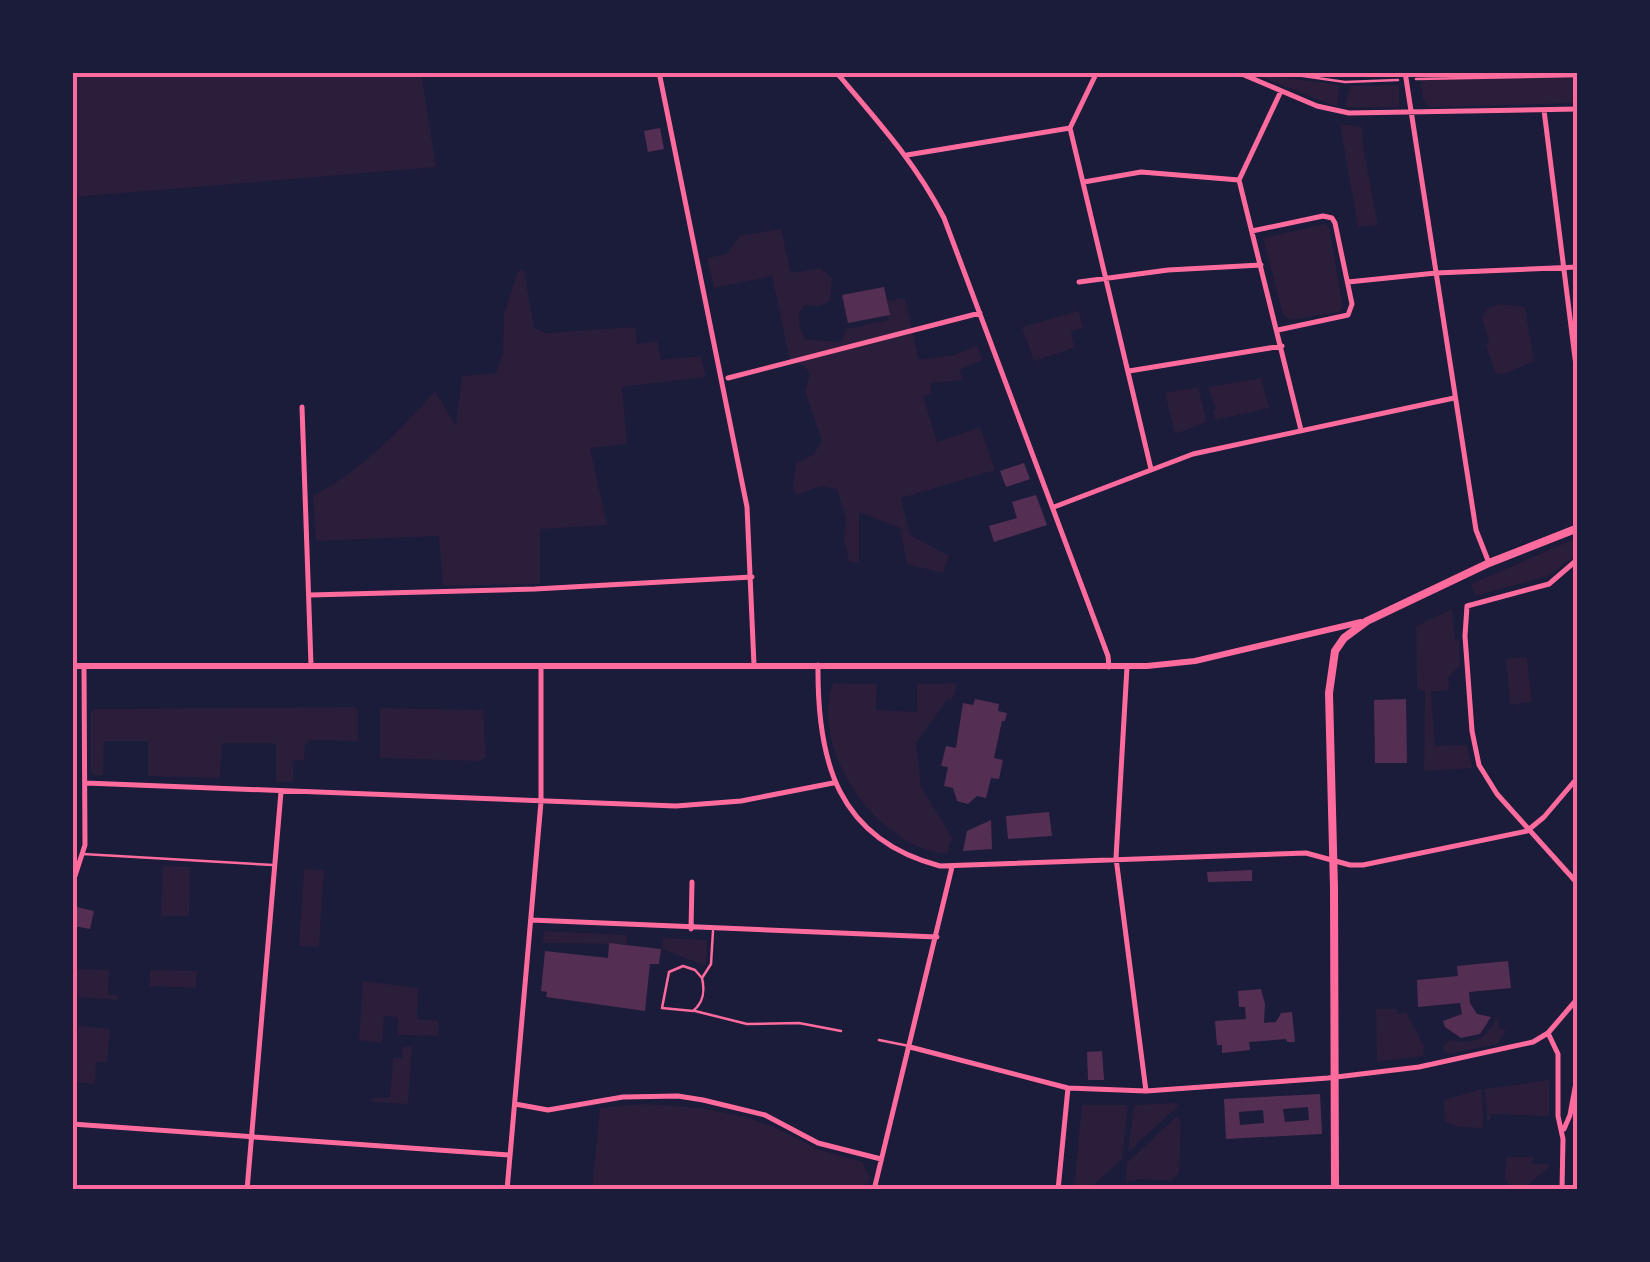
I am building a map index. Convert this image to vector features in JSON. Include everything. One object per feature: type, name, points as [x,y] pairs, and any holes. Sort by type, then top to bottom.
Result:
[{"type":"main road","points":[[1335,1190],[1330,670],[1340,642],[1367,621],[1578,528]]},
{"type":"street","points":[[660,72],[748,506],[754,666]]},
{"type":"street","points":[[836,72],[907,154],[944,218],[1054,507],[1109,668]]},
{"type":"street","points":[[1097,72],[1070,128],[1152,470]]},
{"type":"street","points":[[1237,72],[1339,112],[1578,109]]},
{"type":"street","points":[[1406,76],[1476,530],[1489,564]]},
{"type":"street","points":[[1281,91],[1239,180],[1302,430]]},
{"type":"street","points":[[1544,110],[1578,382]]},
{"type":"street","points":[[907,154],[1070,128]]},
{"type":"street","points":[[1084,182],[1140,172],[1239,180]]},
{"type":"street","points":[[1252,231],[1323,216],[1332,218],[1352,304],[1346,317],[1278,330]]},
{"type":"street","points":[[1078,282],[1105,276],[1261,265]]},
{"type":"street","points":[[1348,282],[1436,272],[1578,267]]},
{"type":"street","points":[[728,378],[980,313]]},
{"type":"street","points":[[1128,372],[1282,346]]},
{"type":"street","points":[[1054,507],[1193,454],[1454,398]]},
{"type":"street","points":[[302,407],[311,665]]},
{"type":"street","points":[[1578,559],[1549,584],[1467,606],[1465,636],[1472,730],[1479,765],[1496,794],[1578,884]]},
{"type":"street","points":[[310,596],[752,577]]},
{"type":"street","points":[[72,666],[1109,668],[1194,661],[1367,621]]},
{"type":"street","points":[[818,666],[819,725],[834,783],[867,828],[892,848],[926,862],[952,867],[1309,852],[1363,865],[1527,830],[1544,817],[1578,778]]},
{"type":"street","points":[[72,884],[82,854],[86,783],[84,667]]},
{"type":"street","points":[[1126,667],[1116,858],[1146,1092]]},
{"type":"street","points":[[507,1190],[541,802],[541,668]]},
{"type":"street","points":[[86,783],[711,805],[834,783]]},
{"type":"street","points":[[247,1190],[281,792]]},
{"type":"street","points":[[874,1190],[952,867]]},
{"type":"street","points":[[691,929],[692,882]]},
{"type":"street","points":[[530,920],[937,937]]},
{"type":"street","points":[[910,1047],[1068,1088],[1146,1092],[1335,1076],[1470,1058],[1534,1042],[1548,1033],[1578,998]]},
{"type":"street","points":[[1548,1033],[1557,1048],[1558,1116],[1563,1132],[1562,1190]]},
{"type":"street","points":[[1563,1132],[1578,1072]]},
{"type":"street","points":[[1058,1190],[1068,1088]]},
{"type":"street","points":[[515,1104],[548,1110],[623,1097],[691,1098],[765,1115],[818,1143],[881,1158]]},
{"type":"street","points":[[72,1124],[509,1155]]},
{"type":"lane","points":[[82,854],[274,866]]},
{"type":"lane","points":[[702,978],[711,964],[713,930]]},
{"type":"lane","points":[[693,1011],[704,996],[702,978],[684,966],[669,972],[662,1008],[747,1024],[799,1023],[841,1031]]},
{"type":"lane","points":[[879,1040],[910,1047]]},
{"type":"path","points":[[1275,72],[1344,82],[1406,76],[1578,76]]},
{"type":"shaded area","points":[[73,72],[421,73],[436,167],[73,197]]},
{"type":"shaded area","points":[[1251,73],[1339,85],[1337,106],[1329,104]]},
{"type":"shaded area","points":[[1419,73],[1577,73],[1577,103],[1429,107],[1423,99]]},
{"type":"shaded area","points":[[1399,85],[1399,107],[1345,107],[1350,86]]},
{"type":"shaded area","points":[[1340,124],[1362,127],[1378,225],[1358,227]]},
{"type":"shaded area","points":[[1324,224],[1329,227],[1343,308],[1339,312],[1290,320],[1283,315],[1263,238]]},
{"type":"shaded area","points":[[781,229],[791,273],[820,268],[832,278],[830,301],[820,306],[805,305],[799,313],[805,339],[841,342],[846,329],[888,320],[885,302],[905,298],[919,360],[954,355],[977,345],[982,360],[959,370],[963,380],[930,383],[932,394],[923,396],[937,442],[980,427],[995,470],[901,498],[910,535],[949,556],[943,573],[907,564],[900,528],[859,512],[859,563],[849,562],[844,539],[846,519],[837,489],[821,486],[796,495],[796,463],[813,455],[822,441],[805,391],[810,374],[790,360],[772,276],[714,288],[707,258],[727,254],[740,236]]},
{"type":"shaded area","points":[[524,270],[534,328],[546,333],[635,327],[637,344],[657,341],[661,360],[701,356],[706,377],[622,387],[627,444],[590,448],[607,525],[540,529],[540,584],[443,586],[439,536],[316,541],[313,496],[378,449],[435,391],[456,426],[462,376],[496,373],[503,353],[504,314],[518,271]]},
{"type":"shaded area","points":[[1500,304],[1525,307],[1534,361],[1501,375],[1495,372],[1486,345],[1489,343],[1482,317],[1487,309]]},
{"type":"shaded area","points":[[1079,311],[1083,328],[1071,331],[1074,348],[1034,361],[1022,327]]},
{"type":"shaded area","points":[[1261,378],[1269,408],[1215,420],[1216,409],[1208,387]]},
{"type":"shaded area","points":[[1198,387],[1207,422],[1175,434],[1165,393]]},
{"type":"shaded area","points":[[1577,538],[1577,555],[1548,576],[1476,596],[1471,584]]},
{"type":"shaded area","points":[[1452,609],[1460,666],[1448,677],[1449,690],[1431,692],[1435,746],[1467,745],[1472,768],[1424,771],[1425,692],[1417,688],[1416,626]]},
{"type":"shaded area","points":[[1527,657],[1532,702],[1510,705],[1506,659]]},
{"type":"shaded area","points":[[833,683],[877,684],[876,710],[917,712],[917,684],[957,683],[953,698],[947,700],[916,743],[921,787],[952,837],[947,854],[921,848],[896,834],[855,791],[840,765],[831,737],[828,709]]},
{"type":"shaded area","points":[[355,707],[358,741],[310,740],[305,745],[304,760],[293,761],[293,782],[276,782],[276,744],[271,743],[222,743],[220,778],[148,776],[148,741],[104,741],[103,775],[93,775],[91,771],[91,712],[95,709]]},
{"type":"shaded area","points":[[380,708],[483,710],[486,757],[481,761],[380,758]]},
{"type":"shaded area","points":[[163,866],[190,867],[189,916],[161,916]]},
{"type":"shaded area","points":[[304,869],[324,870],[319,947],[299,946]]},
{"type":"shaded area","points":[[544,931],[627,935],[627,944],[543,943]]},
{"type":"shaded area","points":[[663,938],[707,940],[706,966],[662,949]]},
{"type":"shaded area","points":[[76,969],[109,970],[108,994],[118,995],[118,1000],[74,997]]},
{"type":"shaded area","points":[[150,970],[197,971],[196,988],[150,986]]},
{"type":"shaded area","points":[[363,981],[418,988],[417,1019],[439,1021],[438,1036],[397,1035],[398,1017],[384,1016],[382,1043],[359,1040]]},
{"type":"shaded area","points":[[1376,1009],[1406,1012],[1424,1046],[1423,1056],[1377,1062]]},
{"type":"shaded area","points":[[1498,1016],[1498,1028],[1506,1030],[1498,1044],[1444,1052],[1443,1046],[1449,1040],[1473,1041],[1484,1035]]},
{"type":"shaded area","points":[[78,1026],[110,1029],[107,1062],[96,1062],[95,1084],[73,1082]]},
{"type":"shaded area","points":[[403,1047],[412,1047],[408,1104],[372,1102],[372,1098],[390,1098],[393,1058],[402,1058]]},
{"type":"shaded area","points":[[1549,1080],[1549,1116],[1491,1114],[1487,1120],[1485,1089]]},
{"type":"shaded area","points":[[1482,1089],[1483,1128],[1445,1122],[1444,1100]]},
{"type":"shaded area","points":[[1177,1103],[1177,1107],[1128,1152],[1134,1105]]},
{"type":"shaded area","points":[[645,1104],[701,1108],[776,1128],[820,1150],[862,1162],[870,1177],[867,1189],[592,1189],[600,1108]]},
{"type":"shaded area","points":[[1082,1105],[1128,1105],[1122,1159],[1089,1189],[1074,1189]]},
{"type":"shaded area","points":[[1176,1117],[1181,1121],[1179,1173],[1171,1181],[1126,1182],[1127,1163]]},
{"type":"shaded area","points":[[1506,1157],[1534,1157],[1532,1164],[1549,1167],[1523,1189],[1511,1187],[1505,1180]]},
{"type":"building","points":[[660,128],[664,149],[648,152],[644,131]]},
{"type":"building","points":[[884,287],[890,315],[848,323],[842,295]]},
{"type":"building","points":[[1024,463],[1030,479],[1006,487],[1000,471]]},
{"type":"building","points":[[1036,495],[1047,525],[994,542],[989,526],[1017,518],[1012,502]]},
{"type":"building","points":[[975,699],[999,704],[998,711],[1007,713],[994,758],[1003,760],[999,779],[991,778],[986,798],[977,796],[968,804],[957,801],[953,788],[944,786],[948,767],[941,766],[946,746],[956,748],[963,703],[973,705]]},
{"type":"building","points":[[1406,699],[1407,763],[1375,763],[1374,700]]},
{"type":"building","points":[[1049,812],[1052,836],[1008,839],[1006,816]]},
{"type":"building","points":[[991,820],[992,849],[963,851],[967,831]]},
{"type":"building","points":[[1252,870],[1252,881],[1208,882],[1207,872]]},
{"type":"building","points":[[77,907],[94,911],[90,929],[74,926]]},
{"type":"building","points":[[609,943],[661,949],[659,964],[650,964],[645,1011],[546,997],[547,992],[541,991],[545,951],[608,958]]},
{"type":"building","points":[[1508,961],[1511,988],[1469,992],[1477,1014],[1491,1017],[1480,1034],[1461,1038],[1445,1027],[1443,1021],[1462,1014],[1460,1003],[1418,1007],[1417,980],[1458,976],[1457,966]]},
{"type":"building","points":[[1261,989],[1264,1023],[1276,1022],[1281,1013],[1292,1012],[1295,1042],[1249,1042],[1250,1050],[1222,1053],[1222,1045],[1217,1045],[1215,1021],[1246,1019],[1245,1007],[1239,1007],[1238,991]]},
{"type":"building","points":[[1102,1051],[1104,1080],[1088,1080],[1087,1052]]},
{"type":"building","points":[[1320,1094],[1322,1134],[1226,1139],[1224,1099]],"holes":[[[1308,1107],[1309,1120],[1285,1122],[1283,1109]],[[1263,1110],[1264,1123],[1240,1125],[1239,1112]]]}]
